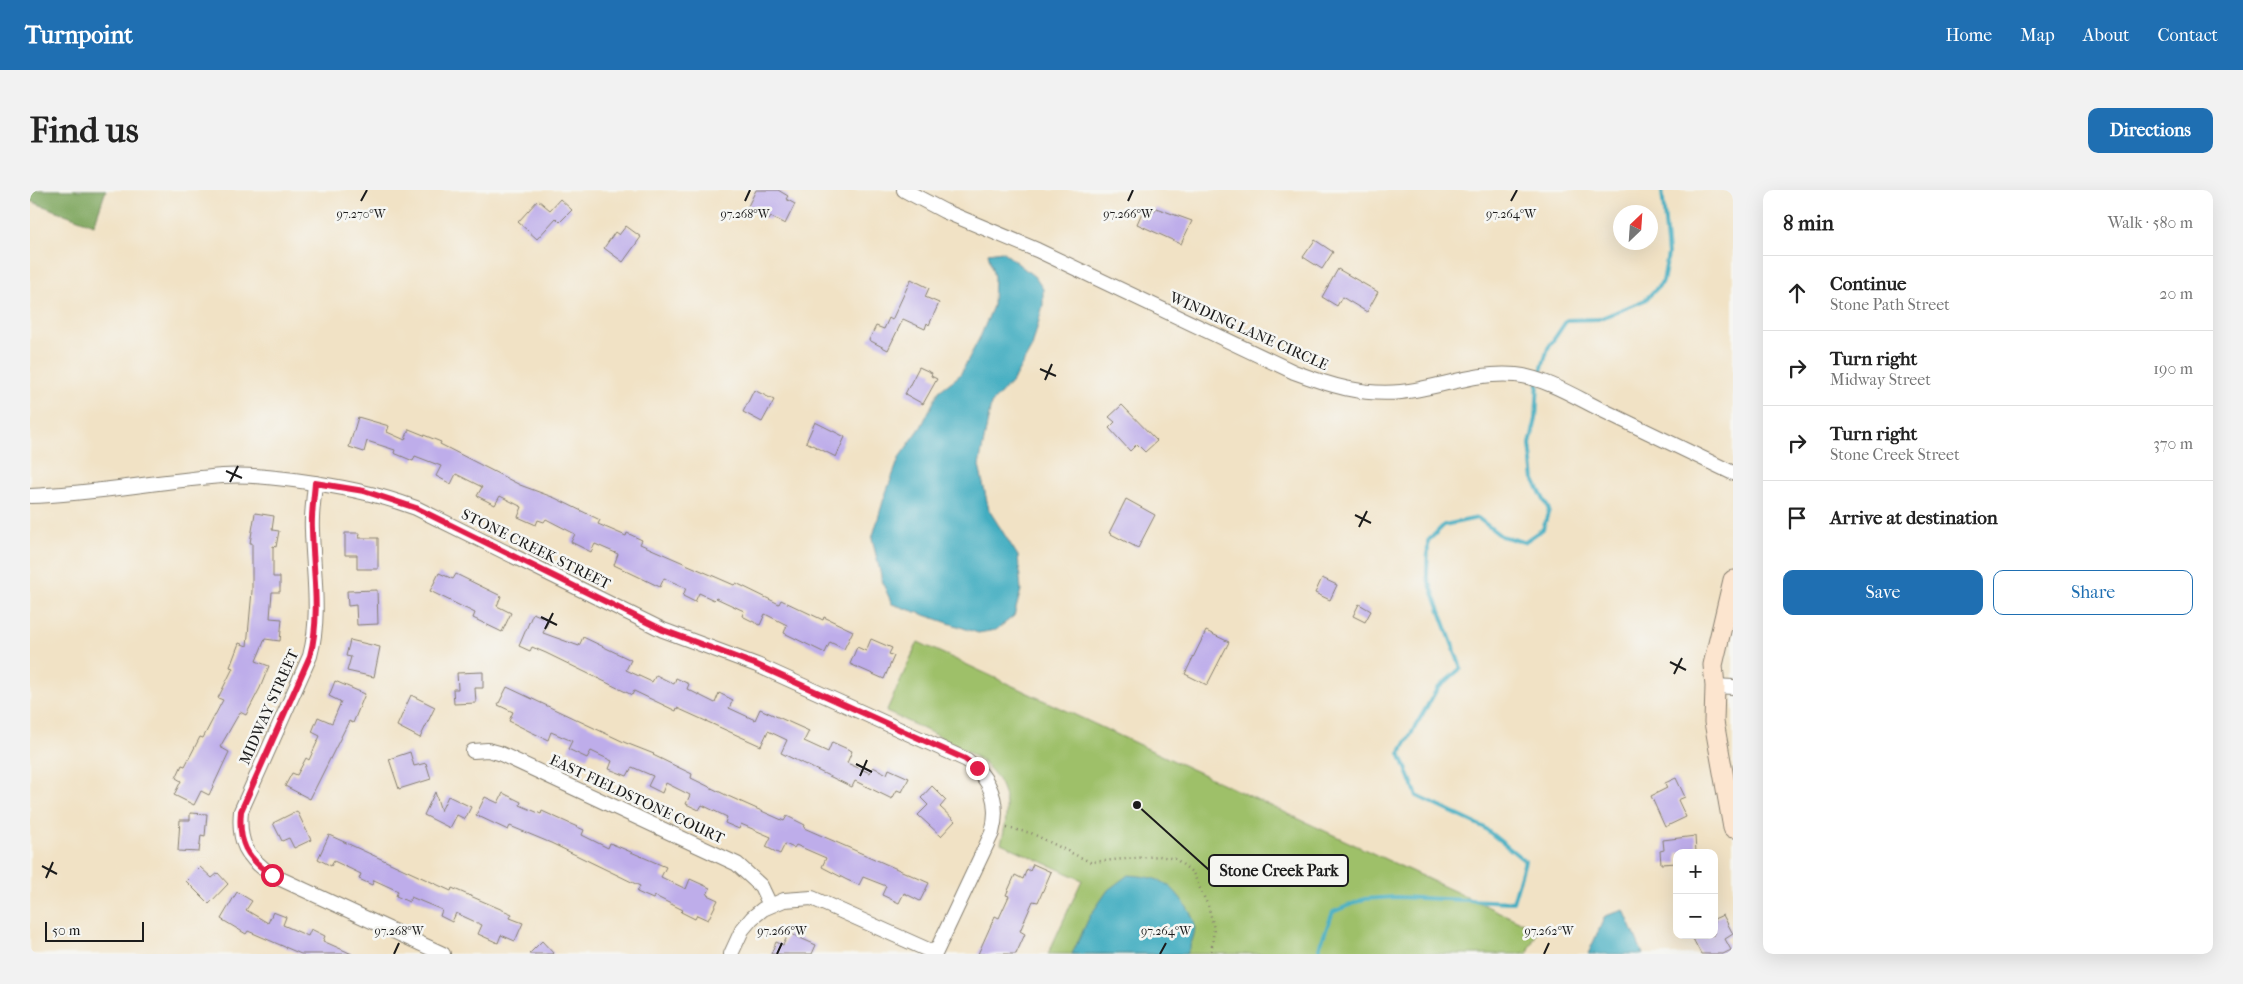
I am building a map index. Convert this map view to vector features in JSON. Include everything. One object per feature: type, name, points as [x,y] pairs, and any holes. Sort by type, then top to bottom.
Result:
[{"type":"street","name":"WINDING LANE CIRCLE","points":[[904,190],[944,210],[1037,250],[1294,372],[1328,384],[1363,392],[1382,393],[1418,390],[1457,379],[1518,375],[1557,388],[1733,473]]},
{"type":"street","name":"STONE CREEK STREET","points":[[30,496],[225,475],[271,477],[364,491],[416,508],[663,630],[757,665],[967,760],[986,778],[991,788],[996,811],[992,834],[935,954]]},
{"type":"street","name":"MIDWAY STREET","points":[[315,483],[311,527],[316,622],[315,638],[310,656],[241,811],[240,825],[246,850],[257,864],[272,875],[443,954]]},
{"type":"street","points":[[1733,580],[1713,665],[1724,686],[1714,722],[1733,828]]},
{"type":"street","name":"EAST FIELDSTONE COURT","points":[[473,751],[488,750],[499,753],[737,864],[761,886],[770,904]]},
{"type":"street","points":[[731,954],[742,930],[752,918],[770,904],[795,898],[812,898],[935,954]]},
{"type":"path","points":[[1005,828],[1030,833],[1090,862],[1159,856],[1176,859],[1193,873],[1209,908],[1214,929],[1211,954]]},
{"type":"green space","points":[[30,190],[106,190],[94,225],[30,201]]},
{"type":"green space","points":[[918,642],[1538,930],[1527,954],[1048,954],[1082,880],[1001,843],[1006,805],[1003,790],[997,777],[987,766],[960,747],[886,712]]},
{"type":"water","points":[[1002,251],[1035,277],[1043,289],[1043,305],[1032,347],[1013,381],[991,404],[979,466],[989,510],[1018,556],[1021,590],[1014,616],[996,630],[978,633],[892,604],[883,584],[872,539],[884,498],[900,456],[921,427],[939,391],[960,375],[981,335],[993,306],[994,277],[988,253]]},
{"type":"water","points":[[1128,875],[1149,878],[1165,883],[1183,902],[1195,925],[1193,938],[1186,954],[1072,954],[1090,916],[1108,890]]},
{"type":"water","points":[[1624,910],[1643,954],[1588,954],[1605,916]]},
{"type":"building","points":[[756,190],[778,190],[788,196],[786,199],[795,204],[785,224],[771,217],[769,220],[747,208]]},
{"type":"building","points":[[560,199],[572,210],[560,222],[556,218],[537,239],[518,222],[538,200],[550,210]]},
{"type":"building","points":[[1144,208],[1154,212],[1156,208],[1192,221],[1181,244],[1137,224]]},
{"type":"building","points":[[626,226],[641,237],[623,262],[604,248],[615,232],[619,235]]},
{"type":"building","points":[[1315,240],[1333,252],[1322,269],[1303,257]]},
{"type":"building","points":[[1338,269],[1378,292],[1367,312],[1342,297],[1337,306],[1322,297]]},
{"type":"building","points":[[911,279],[929,288],[925,297],[939,303],[929,325],[927,323],[925,329],[903,319],[888,350],[869,340],[876,326],[884,329],[889,318],[892,320]]},
{"type":"building","points":[[919,367],[932,373],[931,376],[937,379],[923,404],[905,394]]},
{"type":"building","points":[[754,390],[774,400],[762,422],[743,412]]},
{"type":"building","points":[[1122,405],[1157,441],[1145,452],[1137,444],[1130,451],[1109,428],[1115,422],[1109,417]]},
{"type":"building","points":[[358,417],[389,426],[387,432],[405,440],[409,429],[441,442],[440,444],[520,485],[555,498],[600,520],[598,524],[626,536],[627,533],[642,540],[640,544],[734,585],[736,583],[779,604],[781,600],[823,620],[824,617],[853,631],[844,649],[830,642],[825,653],[784,633],[787,625],[765,614],[760,625],[742,616],[744,611],[716,598],[714,600],[699,593],[695,602],[683,596],[686,588],[664,578],[660,587],[614,565],[618,554],[595,544],[591,552],[571,542],[575,534],[546,519],[544,522],[538,520],[536,525],[518,517],[522,507],[500,496],[495,505],[477,496],[482,487],[456,474],[451,484],[436,476],[441,466],[415,456],[413,461],[394,453],[395,450],[367,441],[364,452],[349,447]]},
{"type":"building","points":[[815,422],[845,437],[836,457],[806,442]]},
{"type":"building","points":[[1126,499],[1155,515],[1138,548],[1109,533]]},
{"type":"building","points":[[255,513],[274,516],[272,530],[279,531],[276,547],[273,546],[273,577],[280,577],[280,592],[272,592],[270,618],[282,619],[280,641],[265,639],[256,661],[269,666],[260,688],[246,715],[240,712],[220,747],[229,752],[209,795],[201,791],[194,805],[174,795],[181,781],[176,778],[182,765],[185,766],[200,737],[203,738],[223,700],[218,698],[233,668],[230,667],[239,643],[247,646],[252,591],[252,543],[250,543]]},
{"type":"building","points":[[345,533],[360,533],[359,538],[378,538],[378,569],[357,569],[357,555],[345,555]]},
{"type":"building","points":[[439,573],[453,579],[456,574],[501,596],[497,606],[511,613],[502,632],[473,618],[475,613],[430,591]]},
{"type":"building","points":[[1322,578],[1337,585],[1330,600],[1315,593]]},
{"type":"building","points":[[377,590],[378,624],[357,625],[356,605],[348,606],[347,591]]},
{"type":"building","points":[[1359,604],[1371,611],[1365,622],[1353,616]]},
{"type":"building","points":[[533,613],[549,620],[543,633],[579,646],[583,637],[631,660],[626,670],[652,682],[656,675],[674,684],[676,678],[689,684],[687,689],[715,703],[719,693],[733,700],[729,708],[755,720],[760,709],[809,731],[804,741],[828,752],[832,742],[852,751],[847,763],[870,773],[873,767],[887,774],[889,769],[909,778],[902,792],[897,790],[892,799],[855,781],[852,787],[781,753],[787,740],[768,731],[761,746],[677,708],[676,711],[634,691],[632,695],[532,647],[530,651],[519,646]]},
{"type":"building","points":[[1206,631],[1229,642],[1207,685],[1185,674]]},
{"type":"building","points":[[871,639],[892,648],[889,654],[894,656],[884,679],[850,664],[857,647],[866,651]]},
{"type":"building","points":[[350,640],[380,647],[374,677],[347,671],[351,657],[346,656]]},
{"type":"building","points":[[483,672],[483,688],[475,688],[476,703],[454,704],[453,689],[458,689],[457,673]]},
{"type":"building","points":[[335,681],[365,694],[353,723],[349,721],[310,799],[285,786],[292,773],[297,775],[306,758],[309,760],[320,736],[312,732],[318,717],[332,723],[341,702],[329,696]]},
{"type":"building","points":[[507,687],[626,743],[654,754],[692,774],[691,778],[728,796],[784,821],[787,816],[805,825],[804,828],[929,883],[920,901],[904,893],[899,903],[882,895],[886,886],[863,877],[859,885],[847,880],[822,867],[826,858],[796,845],[794,848],[785,844],[780,854],[766,847],[771,837],[741,824],[739,829],[725,823],[727,817],[702,805],[699,810],[686,804],[690,795],[666,783],[662,793],[648,786],[653,776],[632,767],[627,776],[609,769],[612,761],[591,751],[587,758],[568,749],[572,741],[551,732],[548,740],[509,721],[513,712],[498,705]]},
{"type":"building","points":[[411,695],[435,707],[420,738],[397,726]]},
{"type":"building","points":[[410,752],[414,766],[426,763],[431,779],[399,789],[389,759]]},
{"type":"building","points":[[1676,778],[1685,797],[1678,800],[1686,817],[1665,827],[1651,796],[1667,788],[1665,783]]},
{"type":"building","points":[[932,786],[946,800],[940,807],[955,821],[941,836],[918,815],[928,805],[921,798]]},
{"type":"building","points":[[435,792],[441,811],[448,796],[471,807],[465,819],[457,815],[450,828],[424,815]]},
{"type":"building","points":[[503,793],[521,802],[520,805],[541,814],[542,811],[584,830],[582,835],[608,848],[610,843],[666,867],[661,877],[686,889],[690,879],[710,888],[707,895],[718,900],[708,920],[697,915],[695,919],[681,912],[683,910],[655,896],[653,899],[637,892],[640,886],[551,843],[510,826],[508,830],[476,815],[485,797],[498,803]]},
{"type":"building","points":[[297,811],[311,840],[294,848],[289,838],[282,841],[273,823]]},
{"type":"building","points":[[190,813],[207,814],[205,836],[201,835],[199,852],[178,851],[180,820],[190,820]]},
{"type":"building","points":[[329,835],[451,891],[452,888],[512,914],[510,918],[523,923],[515,941],[501,935],[498,943],[478,934],[482,925],[456,913],[452,922],[440,916],[442,910],[411,897],[409,902],[396,896],[398,891],[374,880],[372,885],[359,879],[361,874],[334,861],[331,866],[318,859]]},
{"type":"building","points":[[1695,836],[1696,849],[1673,849],[1673,863],[1661,864],[1660,851],[1664,850],[1663,840]]},
{"type":"building","points":[[1033,864],[1051,872],[1038,902],[1033,901],[1020,931],[1025,934],[1016,954],[978,954],[995,916],[999,918],[1009,896],[1006,895],[1015,875],[1023,879],[1027,869],[1030,871]]},
{"type":"building","points":[[200,867],[212,878],[218,873],[228,884],[209,904],[186,881]]},
{"type":"building","points":[[237,892],[252,901],[246,910],[268,923],[273,912],[286,917],[283,925],[308,936],[311,929],[325,936],[323,941],[352,954],[301,954],[248,931],[246,934],[221,919]]},
{"type":"building","points":[[1723,915],[1733,934],[1725,939],[1731,950],[1723,954],[1701,954],[1693,939],[1718,939],[1718,917]]},
{"type":"building","points":[[789,933],[816,945],[812,954],[771,954],[776,942],[783,945]]},
{"type":"building","points":[[542,941],[554,954],[529,954]]},
{"type":"waterway","points":[[1324,954],[1319,948],[1333,912],[1364,899],[1396,897],[1513,902],[1525,861],[1483,827],[1417,796],[1400,753],[1437,689],[1461,668],[1427,576],[1428,541],[1444,525],[1478,518],[1501,536],[1524,542],[1543,529],[1549,510],[1534,480],[1530,444],[1536,419],[1538,381],[1548,348],[1567,320],[1599,319],[1645,300],[1663,282],[1668,254],[1662,190]]},
{"type":"place","name":"Stone Creek Park","points":[[1137,805]]},
{"type":"route","points":[[272,875],[257,864],[243,845],[240,825],[241,811],[310,656],[315,638],[316,622],[311,527],[315,483],[364,491],[416,508],[663,630],[757,665],[965,759],[977,768]]}]
